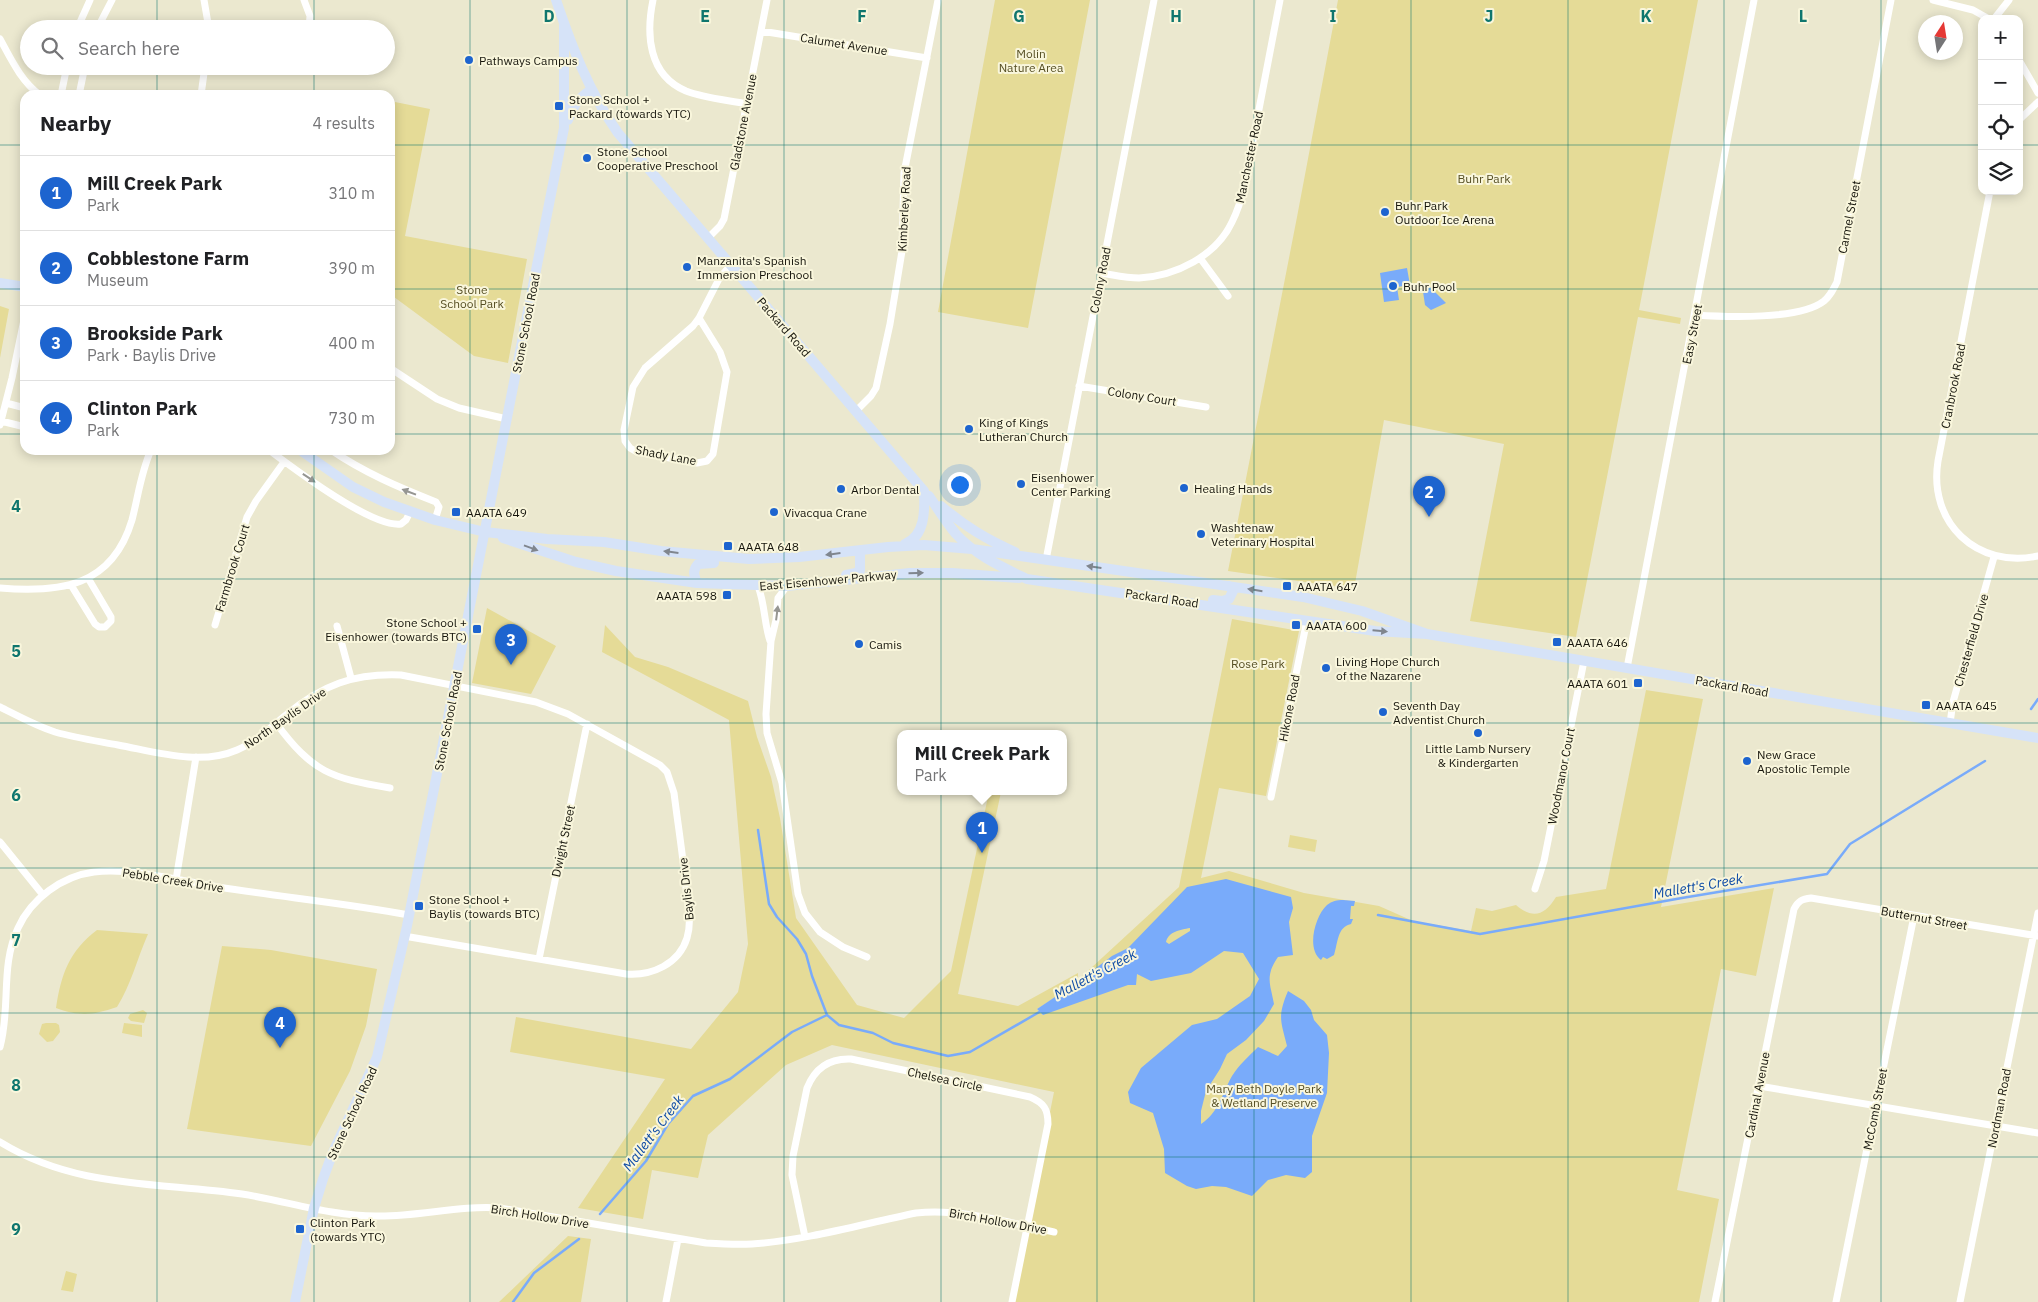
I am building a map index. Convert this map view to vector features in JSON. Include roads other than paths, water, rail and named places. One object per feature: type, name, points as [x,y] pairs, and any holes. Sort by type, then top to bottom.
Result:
[{"type":"main road","points":[[556,0],[564,24],[564,128]]},
{"type":"main road","name":"Packard Road","points":[[564,24],[591,90],[618,133],[926,494],[956,534],[972,549],[992,562],[1028,579],[1375,631],[1427,634],[2038,738]]},
{"type":"main road","points":[[564,128],[573,107],[580,97],[591,90]]},
{"type":"main road","name":"Stone School Road","points":[[295,1302],[314,1208],[333,1152],[377,1057],[409,915],[564,128]]},
{"type":"main road","points":[[0,283],[20,286]]},
{"type":"main road","name":"East Eisenhower Parkway","points":[[307,455],[354,487],[410,512],[485,532],[576,562],[616,571],[697,583],[758,586],[819,584],[910,573],[952,573],[1028,579]]},
{"type":"main road","points":[[899,547],[913,541],[920,532],[926,494]]},
{"type":"main road","points":[[926,494],[963,525],[990,541],[1025,557]]},
{"type":"main road","name":"East Eisenhower Parkway","points":[[485,532],[547,539],[604,542],[661,551],[749,559],[799,558],[860,550],[924,545],[997,553]]},
{"type":"main road","points":[[819,584],[831,577],[856,573],[861,565],[860,550]]},
{"type":"main road","name":"Packard Road","points":[[997,553],[1303,597],[1378,616],[1427,634]]},
{"type":"main road","points":[[697,583],[693,572],[698,564],[733,564],[749,559]]},
{"type":"main road","points":[[1157,598],[1180,595],[1225,601],[1232,594],[1229,586]]},
{"type":"main road","points":[[1247,611],[1266,608],[1278,609],[1336,619],[1342,613],[1334,604]]},
{"type":"street","points":[[81,20],[90,0]]},
{"type":"street","points":[[102,20],[112,0]]},
{"type":"street","points":[[204,0],[207,20]]},
{"type":"street","points":[[304,0],[310,20]]},
{"type":"street","points":[[653,0],[648,32],[650,46],[656,60],[668,78],[685,90],[747,104]]},
{"type":"street","name":"Gladstone Avenue","points":[[708,238],[724,219],[767,0]]},
{"type":"street","name":"Kimberley Road","points":[[856,411],[876,388],[890,324],[904,232],[904,173],[938,0]]},
{"type":"street","name":"Colony Road","points":[[1046,560],[1154,0]]},
{"type":"street","name":"Manchester Road","points":[[1101,273],[1137,278],[1158,276],[1180,269],[1200,258],[1223,238],[1232,223],[1241,199],[1280,0]]},
{"type":"street","name":"Easy Street","points":[[1627,668],[1696,315],[1754,0]]},
{"type":"street","name":"Carmel Street","points":[[1696,315],[1729,317],[1778,314],[1802,310],[1824,302],[1832,293],[1837,282],[1891,0]]},
{"type":"street","points":[[1933,0],[1973,10],[1982,15]]},
{"type":"street","points":[[1997,15],[2009,0]]},
{"type":"street","name":"Calumet Avenue","points":[[761,31],[927,58]]},
{"type":"street","points":[[0,39],[20,74]]},
{"type":"street","points":[[2023,67],[2038,93]]},
{"type":"street","points":[[21,75],[34,90]]},
{"type":"street","points":[[62,90],[65,75]]},
{"type":"street","points":[[80,90],[83,75]]},
{"type":"street","points":[[202,90],[204,75]]},
{"type":"street","points":[[2023,116],[2038,102]]},
{"type":"street","name":"Cranbrook Road","points":[[1989,195],[1940,453],[1936,485],[1940,505],[1960,536],[1994,556]]},
{"type":"street","points":[[1200,258],[1228,296]]},
{"type":"street","name":"Shady Lane","points":[[699,318],[720,352],[727,372],[713,454],[707,461],[697,463],[637,452],[630,448],[625,441],[624,430],[633,387],[645,368],[699,318],[720,277],[730,265]]},
{"type":"street","points":[[20,337],[1,423],[20,426]]},
{"type":"street","points":[[395,371],[437,399],[460,408],[507,419]]},
{"type":"street","name":"Colony Court","points":[[1079,386],[1206,407]]},
{"type":"street","points":[[6,403],[20,407]]},
{"type":"street","points":[[0,588],[32,591],[72,585],[88,578],[106,566],[116,554],[126,536],[150,455]]},
{"type":"street","points":[[275,455],[341,500],[387,523],[401,524],[406,520],[410,512]]},
{"type":"street","points":[[339,455],[389,484],[436,502],[439,507],[435,520]]},
{"type":"street","name":"Farmbrook Court","points":[[215,625],[247,517],[284,462]]},
{"type":"street","points":[[1994,556],[2018,559],[2038,556]]},
{"type":"street","name":"Chesterfield Drive","points":[[1950,723],[1994,556]]},
{"type":"street","points":[[72,585],[95,624],[99,627],[105,627],[111,621],[111,616],[88,578]]},
{"type":"street","points":[[758,586],[763,598],[765,624],[770,642]]},
{"type":"street","points":[[786,586],[778,598],[776,620],[770,642],[766,714],[767,733],[782,783],[798,894],[805,913],[820,932],[843,947],[867,957]]},
{"type":"street","name":"Hikone Road","points":[[1271,797],[1307,620]]},
{"type":"street","points":[[337,626],[351,678]]},
{"type":"street","name":"Woodmanor Court","points":[[1535,889],[1544,861],[1584,661]]},
{"type":"street","name":"North Baylis Drive","points":[[0,707],[37,725],[75,737],[167,754],[215,757],[237,750],[258,739],[276,723],[319,692],[351,678],[377,674],[401,675],[455,686]]},
{"type":"street","name":"Baylis Drive","points":[[404,936],[626,974],[637,974],[654,971],[676,957],[687,938],[690,926],[674,793],[667,772],[652,760],[568,714],[545,705],[455,686]]},
{"type":"street","points":[[276,723],[292,746],[322,770],[338,778],[390,788]]},
{"type":"street","name":"Dwight Street","points":[[539,959],[587,724]]},
{"type":"street","points":[[176,880],[196,757]]},
{"type":"street","points":[[0,842],[43,895]]},
{"type":"street","name":"Pebble Creek Drive","points":[[0,1046],[4,1024],[3,968],[18,927],[29,909],[43,895],[77,876],[94,872],[135,873],[409,915]]},
{"type":"street","name":"Cardinal Avenue","points":[[1715,1302],[1794,909],[1797,902],[1803,898],[1810,898]]},
{"type":"street","name":"Butternut Street","points":[[1810,898],[2036,936]]},
{"type":"street","name":"Nordman Road","points":[[1960,1302],[1995,1126],[2036,936],[2038,913]]},
{"type":"street","name":"McComb Street","points":[[1836,1302],[1914,916]]},
{"type":"street","name":"Chelsea Circle","points":[[805,1237],[792,1175],[795,1149],[807,1088],[811,1077],[826,1063],[839,1058],[851,1059],[1030,1097],[1040,1101],[1048,1112],[1048,1124],[1012,1302]]},
{"type":"street","points":[[1759,1086],[2038,1133]]},
{"type":"street","name":"Birch Hollow Drive","points":[[0,1142],[25,1156],[50,1166],[94,1178],[146,1186],[201,1188],[338,1214],[403,1216],[467,1208],[500,1208],[706,1243],[750,1244],[805,1237],[932,1211],[967,1214],[1054,1232]]},
{"type":"street","points":[[666,1302],[678,1239]]},
{"type":"water","name":"Buhr Pool","points":[[1407,268],[1410,285],[1397,287],[1399,300],[1384,302],[1380,273]]},
{"type":"water","points":[[1422,285],[1429,286],[1446,303],[1431,310],[1425,305]]},
{"type":"water","points":[[1226,879],[1291,897],[1293,908],[1289,922],[1293,955],[1278,957],[1271,969],[1270,985],[1274,1004],[1264,1021],[1246,1040],[1227,1054],[1206,1091],[1201,1111],[1201,1124],[1212,1114],[1220,1102],[1235,1072],[1258,1047],[1278,1056],[1287,1046],[1281,1013],[1288,991],[1304,1001],[1311,1010],[1314,1020],[1327,1035],[1329,1053],[1327,1093],[1312,1136],[1312,1172],[1305,1178],[1286,1175],[1268,1180],[1252,1196],[1226,1187],[1212,1186],[1196,1189],[1165,1173],[1164,1149],[1153,1113],[1130,1103],[1128,1092],[1141,1068],[1192,1025],[1217,1019],[1250,996],[1259,979],[1243,953],[1224,951],[1191,973],[1151,981],[1137,974],[1136,985],[1128,985],[1043,1015],[1037,1009],[1112,956],[1128,948],[1187,887]],"holes":[[[1190,928],[1190,931],[1169,944],[1166,942],[1167,938],[1175,932]]]},
{"type":"water","points":[[1343,900],[1355,901],[1354,906],[1351,906],[1350,919],[1353,919],[1351,924],[1343,928],[1337,941],[1334,955],[1327,959],[1323,957],[1321,960],[1316,955],[1313,941],[1316,924],[1327,905]]},
{"type":"waterway","name":"Mallett's Creek","points":[[2031,709],[2038,699]]},
{"type":"waterway","name":"Mallett's Creek","points":[[1378,915],[1480,934],[1827,874],[1850,844],[1985,761]]},
{"type":"waterway","name":"Mallett's Creek","points":[[758,830],[769,904],[777,917],[797,939],[806,954],[827,1015],[839,1025],[873,1033],[893,1043],[948,1056],[970,1052],[1041,1011]]},
{"type":"waterway","name":"Mallett's Creek","points":[[600,1214],[646,1161],[668,1124],[693,1096],[730,1079],[792,1032],[827,1015]]},
{"type":"waterway","name":"Mallett's Creek","points":[[513,1302],[534,1273],[579,1239]]},
{"type":"place","name":"Pathways Campus","points":[[469,60]]},
{"type":"place","name":"Stone School + Packard (towards YTC)","points":[[559,106]]},
{"type":"place","name":"Stone School Cooperative Preschool","points":[[587,158]]},
{"type":"place","name":"Buhr Park Outdoor Ice Arena","points":[[1385,212]]},
{"type":"place","name":"Manzanita's Spanish Immersion Preschool","points":[[687,267]]},
{"type":"place","name":"Buhr Pool","points":[[1393,286]]},
{"type":"place","name":"King of Kings Lutheran Church","points":[[969,429]]},
{"type":"place","name":"Eisenhower Center Parking","points":[[1021,484]]},
{"type":"place","name":"Healing Hands","points":[[1184,488]]},
{"type":"place","name":"Arbor Dental","points":[[841,489]]},
{"type":"place","name":"AAATA 649","points":[[456,512]]},
{"type":"place","name":"Vivacqua Crane","points":[[774,512]]},
{"type":"place","name":"Cobblestone Farm","points":[[1429,517]]},
{"type":"place","name":"Washtenaw Veterinary Hospital","points":[[1201,534]]},
{"type":"place","name":"AAATA 648","points":[[728,546]]},
{"type":"place","name":"AAATA 647","points":[[1287,586]]},
{"type":"place","name":"AAATA 598","points":[[727,595]]},
{"type":"place","name":"AAATA 600","points":[[1296,625]]},
{"type":"place","name":"Stone School + Eisenhower (towards BTC)","points":[[477,629]]},
{"type":"place","name":"AAATA 646","points":[[1557,642]]},
{"type":"place","name":"Camis","points":[[859,644]]},
{"type":"place","name":"Brookside Park","points":[[511,665]]},
{"type":"place","name":"Living Hope Church of the Nazarene","points":[[1326,668]]},
{"type":"place","name":"AAATA 601","points":[[1638,683]]},
{"type":"place","name":"AAATA 645","points":[[1926,705]]},
{"type":"place","name":"Seventh Day Adventist Church","points":[[1383,712]]},
{"type":"place","name":"Little Lamb Nursery & Kindergarten","points":[[1478,733]]},
{"type":"place","name":"New Grace Apostolic Temple","points":[[1747,761]]},
{"type":"place","name":"Mill Creek Park","points":[[982,853]]},
{"type":"place","name":"Stone School + Baylis (towards BTC)","points":[[419,906]]},
{"type":"place","name":"Clinton Park","points":[[280,1048]]},
{"type":"place","name":"Clinton Park (towards YTC)","points":[[300,1229]]},
{"type":"park label","name":"Molin Nature Area","points":[[1031,60]]},
{"type":"park label","name":"Buhr Park","points":[[1484,178]]},
{"type":"park label","name":"Stone School Park","points":[[472,296]]},
{"type":"park label","name":"Rose Park","points":[[1258,663]]},
{"type":"park label","name":"Mary Beth Doyle Park & Wetland Preserve","points":[[1264,1095]]}]
